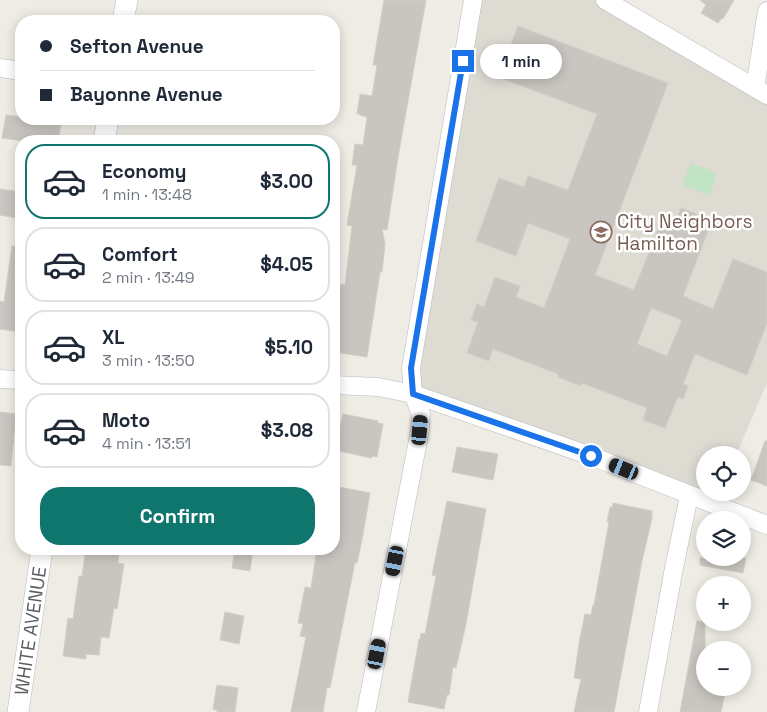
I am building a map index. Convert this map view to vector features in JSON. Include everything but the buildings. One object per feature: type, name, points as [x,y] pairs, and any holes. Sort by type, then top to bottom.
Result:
[{"type":"street","points":[[124,15],[127,0]]},
{"type":"street","points":[[366,712],[420,430],[421,414],[413,394],[411,368],[473,0]]},
{"type":"street","points":[[605,0],[761,91],[767,11]]},
{"type":"street","points":[[0,68],[15,70]]},
{"type":"street","points":[[0,380],[15,380]]},
{"type":"street","points":[[340,385],[378,387],[413,394],[591,456],[767,525]]},
{"type":"street","points":[[648,712],[689,496]]},
{"type":"street","name":"WHITE AVENUE","points":[[18,712],[41,555]]},
{"type":"shaded area","name":"City Neighbors Hamilton","points":[[474,0],[608,0],[767,95],[767,383],[740,446],[696,446],[696,498],[413,394]]},
{"type":"shaded area","name":"City Neighbors Hamilton","points":[[704,501],[717,501],[715,505]]},
{"type":"green space","points":[[691,163],[714,172],[716,177],[709,195],[682,185]]},
{"type":"place","name":"City Neighbors Hamilton","points":[[601,232]]},
{"type":"route","points":[[463,61],[411,368],[413,394],[591,456]]}]
